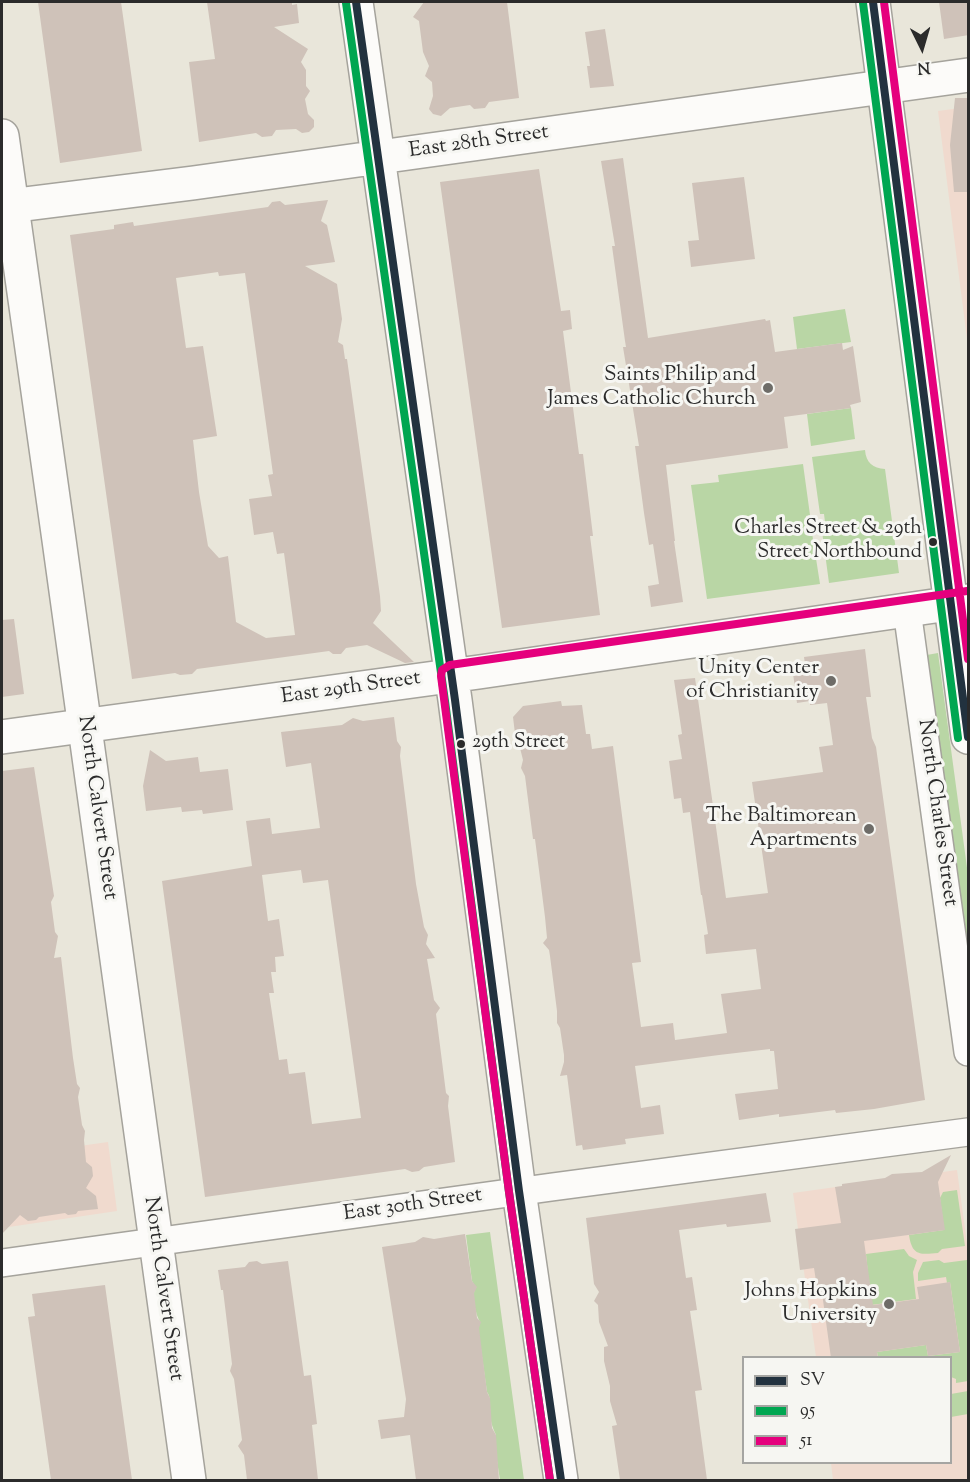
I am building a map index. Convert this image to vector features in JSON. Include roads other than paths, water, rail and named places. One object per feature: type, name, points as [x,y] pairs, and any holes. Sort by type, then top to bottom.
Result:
[{"type":"main road","points":[[357,2],[451,675],[519,1191],[561,1480]]},
{"type":"main road","name":"North Charles Street","points":[[873,2],[959,602],[969,736]]},
{"type":"main road","name":"East 28th Street","points":[[6,206],[969,75]]},
{"type":"main road","name":"North Calvert Street","points":[[2,136],[6,206],[85,725],[189,1480]]},
{"type":"main road","name":"East 29th Street","points":[[2,737],[959,602]]},
{"type":"street","name":"North Charles Street","points":[[908,610],[969,1052]]},
{"type":"street","name":"East 30th Street","points":[[2,1263],[519,1191],[969,1132]]},
{"type":"place","name":"Saints Philip and James Catholic Church","points":[[768,388]]},
{"type":"place","name":"Charles Street & 29th Street Northbound","points":[[933,542]]},
{"type":"place","name":"Unity Center of Christianity","points":[[831,681]]},
{"type":"place","name":"29th Street","points":[[461,744]]},
{"type":"place","name":"The Baltimorean Apartments","points":[[869,829]]},
{"type":"place","name":"Johns Hopkins University","points":[[889,1304]]}]
